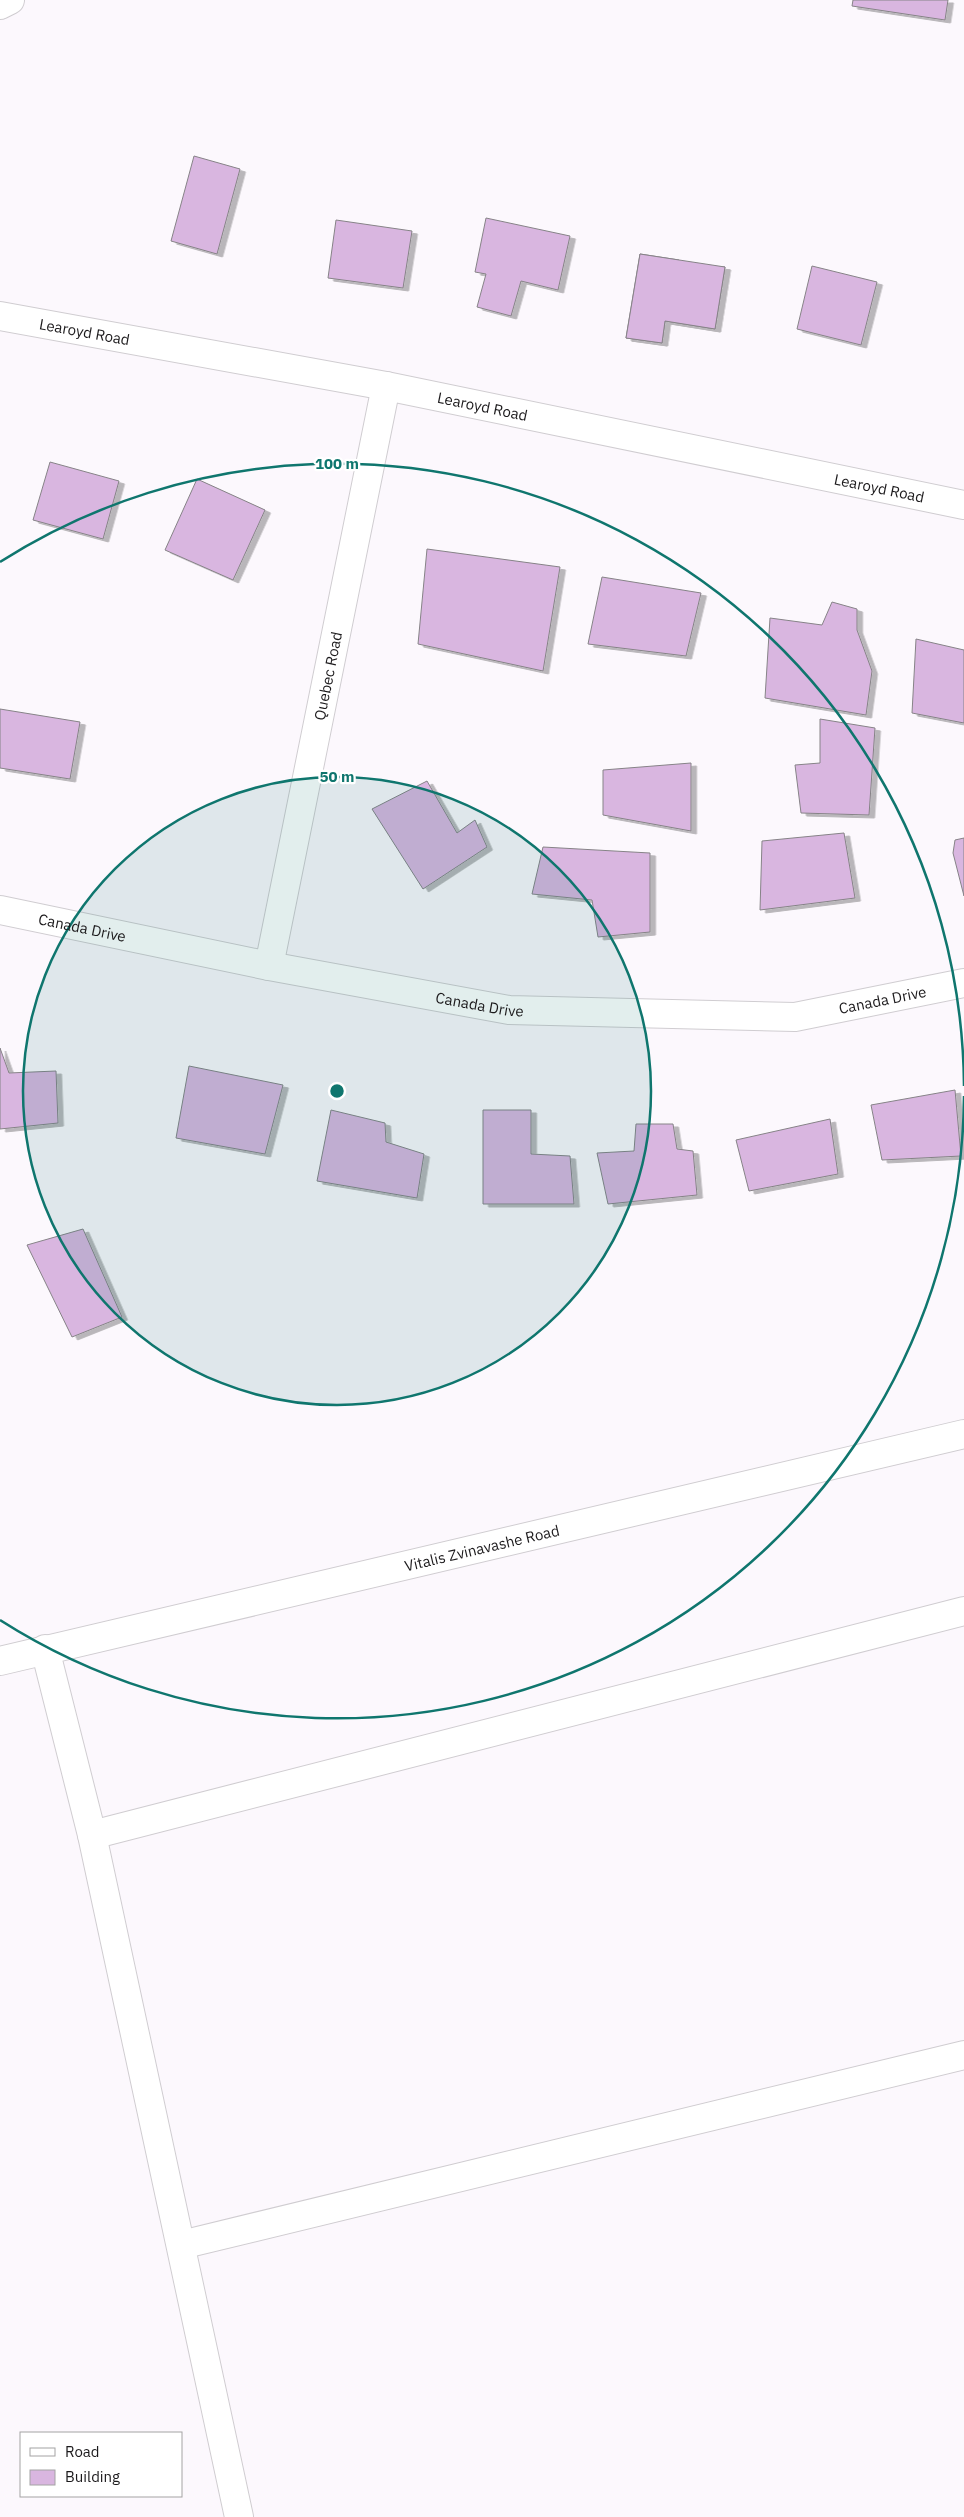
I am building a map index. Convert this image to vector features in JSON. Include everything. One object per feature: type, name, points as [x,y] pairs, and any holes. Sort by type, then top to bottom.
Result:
[{"type":"street","points":[[0,5],[10,0]]},
{"type":"street","name":"Learoyd Road","points":[[0,316],[386,386],[964,505]]},
{"type":"street","name":"Quebec Road","points":[[269,966],[386,386]]},
{"type":"street","name":"Canada Drive","points":[[0,910],[269,966],[509,1010],[795,1017],[964,983]]},
{"type":"street","name":"Vitalis Zvinavashe Road","points":[[0,1660],[964,1434]]},
{"type":"street","points":[[92,1835],[964,1611]]},
{"type":"street","points":[[44,1649],[92,1835],[182,2245],[239,2517]]},
{"type":"street","points":[[182,2245],[964,2055]]},
{"type":"building","points":[[853,0],[948,0],[945,20],[852,6]]},
{"type":"building","points":[[194,156],[240,169],[217,254],[171,241]]},
{"type":"building","points":[[486,218],[570,236],[558,290],[521,281],[511,316],[477,307],[486,274],[475,272]]},
{"type":"building","points":[[336,220],[412,231],[403,288],[328,278]]},
{"type":"building","points":[[640,254],[679,260],[678,265],[725,267],[715,329],[665,321],[662,343],[626,338]]},
{"type":"building","points":[[640,254],[725,267],[715,329],[665,321],[662,343],[626,338]]},
{"type":"building","points":[[812,266],[877,282],[861,345],[797,329]]},
{"type":"building","points":[[50,462],[119,481],[103,539],[33,520]]},
{"type":"building","points":[[197,479],[265,510],[233,580],[165,550]]},
{"type":"building","points":[[427,549],[560,567],[543,671],[418,644]]},
{"type":"building","points":[[602,577],[701,593],[686,656],[588,644]]},
{"type":"building","points":[[832,602],[857,609],[857,630],[872,671],[866,715],[765,698],[770,618],[822,625]]},
{"type":"building","points":[[916,639],[964,650],[964,723],[912,713]]},
{"type":"building","points":[[0,709],[80,722],[70,779],[0,768]]},
{"type":"building","points":[[820,719],[875,728],[869,815],[801,813],[795,765],[820,763]]},
{"type":"building","points":[[691,763],[691,831],[603,815],[603,770]]},
{"type":"building","points":[[427,781],[457,833],[475,820],[487,847],[423,889],[372,809]]},
{"type":"building","points":[[844,833],[855,898],[760,910],[762,841]]},
{"type":"building","points":[[964,838],[964,896],[953,853],[955,840]]},
{"type":"building","points":[[543,847],[650,853],[650,932],[598,937],[592,900],[532,894]]},
{"type":"building","points":[[0,1048],[9,1073],[56,1071],[58,1123],[0,1129]]},
{"type":"building","points":[[189,1066],[283,1085],[265,1154],[176,1138]]},
{"type":"building","points":[[955,1090],[961,1156],[882,1160],[871,1105]]},
{"type":"building","points":[[331,1110],[385,1123],[386,1142],[424,1154],[417,1198],[317,1181]]},
{"type":"building","points":[[483,1110],[531,1110],[531,1154],[570,1156],[574,1204],[483,1204]]},
{"type":"building","points":[[830,1119],[838,1174],[749,1191],[736,1140]]},
{"type":"building","points":[[636,1124],[673,1124],[677,1149],[693,1151],[697,1195],[608,1204],[597,1153],[634,1151]]},
{"type":"building","points":[[83,1229],[122,1317],[72,1337],[27,1245]]}]
